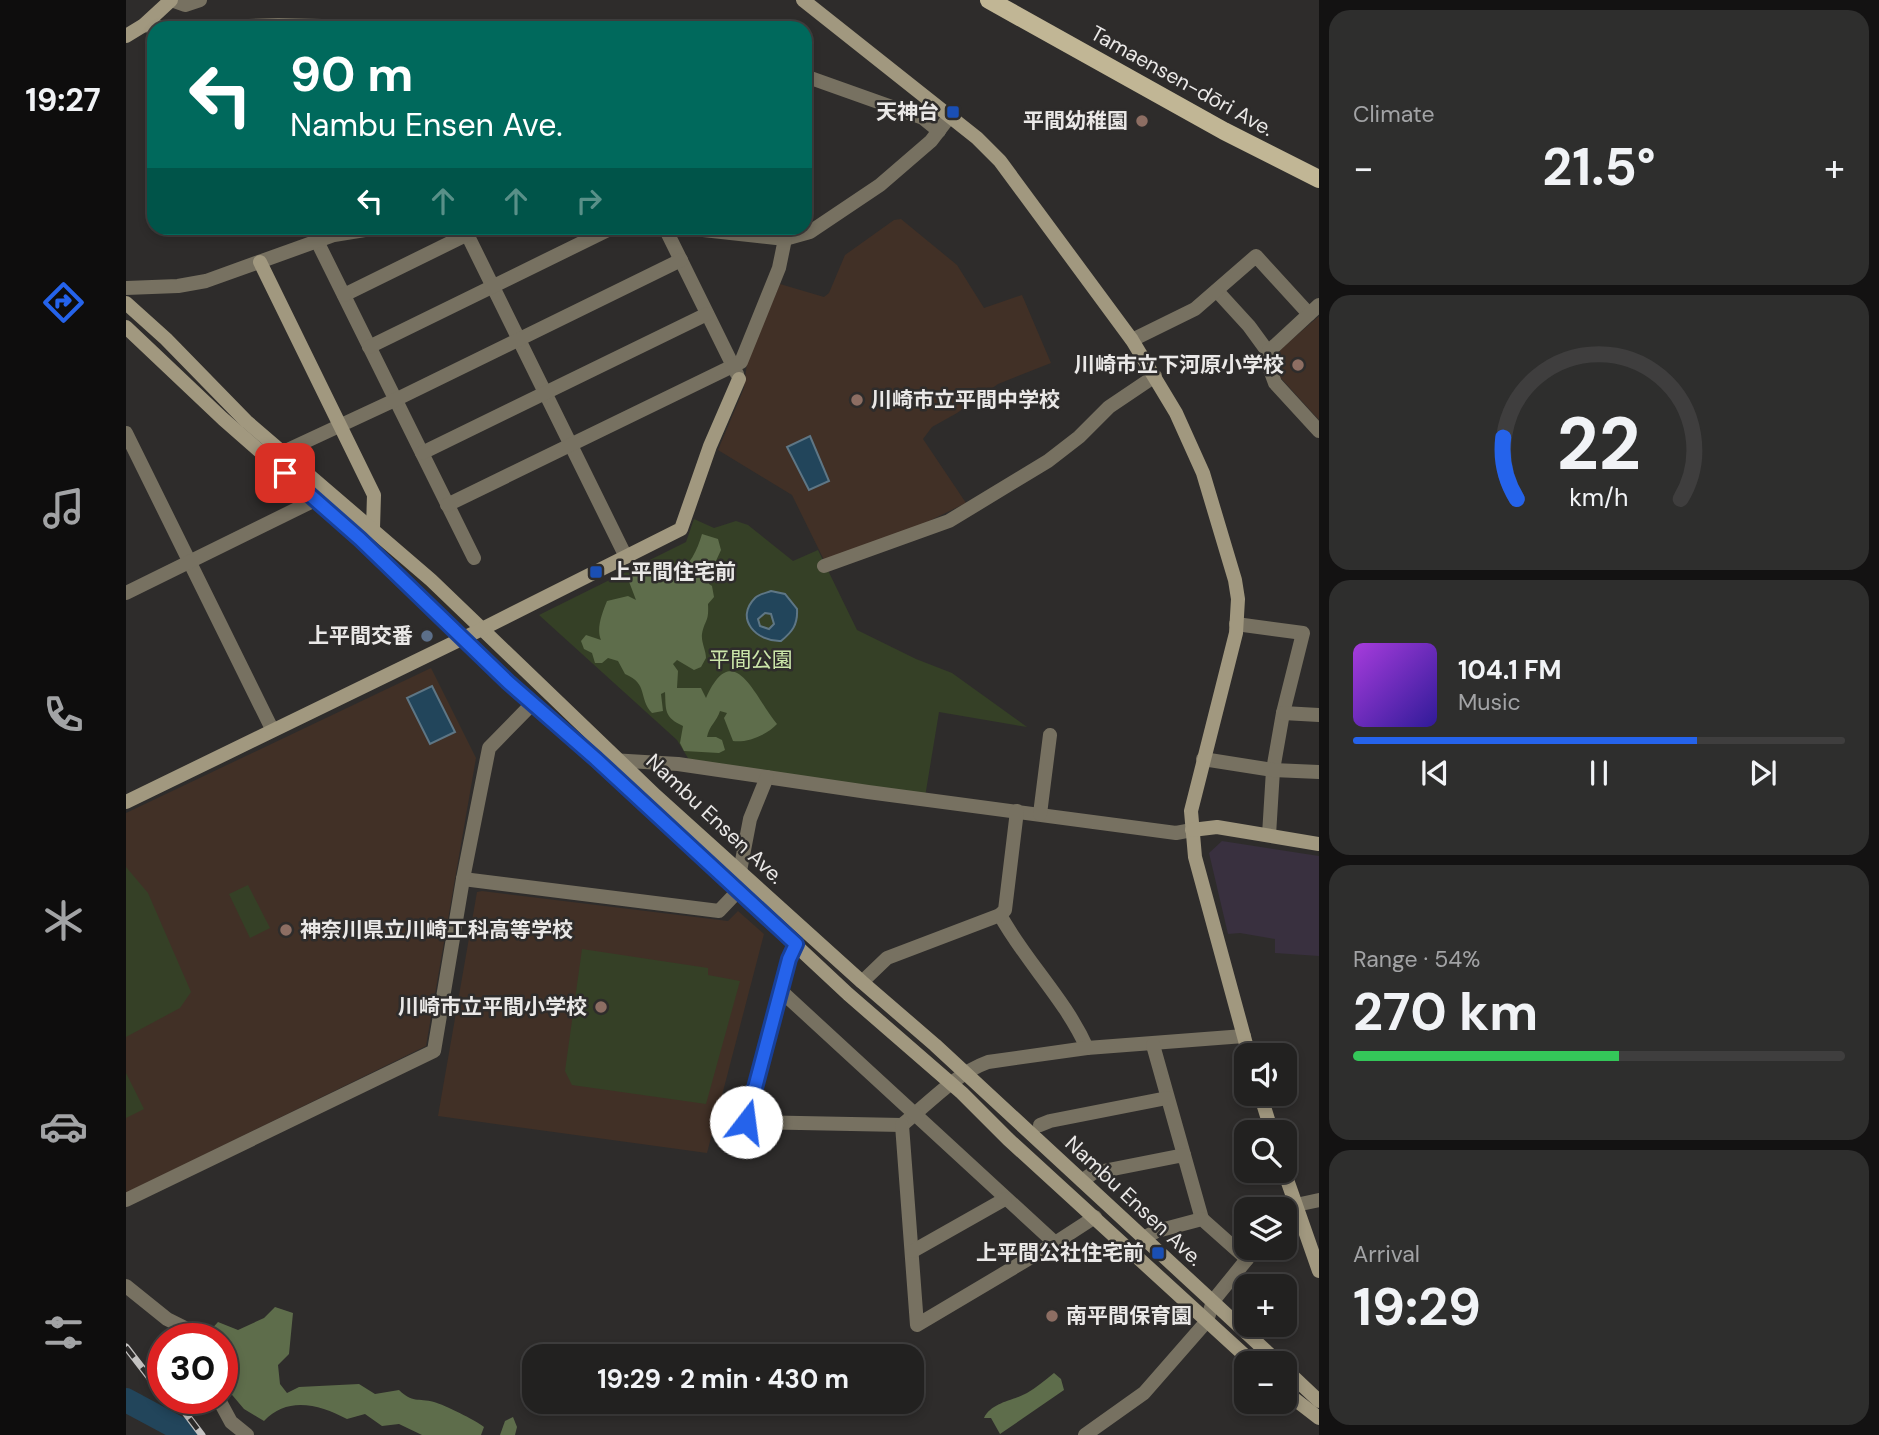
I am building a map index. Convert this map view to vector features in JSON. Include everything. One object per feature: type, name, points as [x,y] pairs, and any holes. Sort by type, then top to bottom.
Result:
[{"type":"main road","name":"Tamaensen-dōri Ave.","points":[[989,0],[1224,131],[1319,179]]},
{"type":"street","points":[[148,21],[171,0],[185,5],[200,0]]},
{"type":"street","points":[[803,0],[950,116],[1000,161],[1132,340],[1176,413],[1203,473],[1235,580],[1238,599],[1236,624],[1191,811],[1192,830],[1195,857],[1246,1043]]},
{"type":"street","points":[[126,36],[145,24]]},
{"type":"street","points":[[812,78],[923,118],[939,131]]},
{"type":"street","points":[[812,231],[880,185],[931,141],[950,116]]},
{"type":"street","points":[[126,288],[178,286],[206,281],[334,235]]},
{"type":"street","points":[[344,295],[458,235]]},
{"type":"street","points":[[468,235],[626,557]]},
{"type":"street","points":[[369,346],[598,235]]},
{"type":"street","points":[[668,235],[737,373]]},
{"type":"street","points":[[749,235],[785,239],[799,235]]},
{"type":"street","points":[[127,797],[482,629],[681,529],[741,362],[779,268],[785,239]]},
{"type":"street","points":[[317,241],[474,558]]},
{"type":"street","points":[[1132,340],[1195,309],[1255,256],[1314,310],[1268,352]]},
{"type":"street","points":[[281,453],[681,260]]},
{"type":"street","points":[[260,262],[374,495],[373,528]]},
{"type":"street","points":[[1217,291],[1249,326],[1268,352],[1268,364],[1275,383],[1319,431]]},
{"type":"street","name":"Nambu Ensen Ave.","points":[[126,303],[166,339],[246,421],[373,528],[740,871],[966,1074],[1266,1351]]},
{"type":"street","points":[[422,453],[707,314]]},
{"type":"street","name":"Nambu Ensen Ave.","points":[[126,327],[223,419],[360,539],[532,704],[596,759],[848,994],[951,1084],[1240,1351]]},
{"type":"street","points":[[447,505],[571,446],[737,373]]},
{"type":"street","points":[[824,566],[949,521],[1048,461],[1079,437],[1109,407],[1155,376]]},
{"type":"street","points":[[126,433],[272,730]]},
{"type":"street","points":[[126,593],[315,500]]},
{"type":"street","points":[[1236,624],[1303,633],[1283,713],[1273,770],[1269,835]]},
{"type":"street","points":[[126,1200],[434,1051],[463,879],[489,748],[532,704]]},
{"type":"street","points":[[1283,713],[1319,715]]},
{"type":"street","points":[[1040,814],[1050,735]]},
{"type":"street","points":[[596,759],[678,764],[1176,833],[1217,827],[1319,845]]},
{"type":"street","points":[[1203,759],[1273,770],[1319,772]]},
{"type":"street","points":[[740,871],[750,819],[767,777]]},
{"type":"street","points":[[862,982],[887,958],[1000,915],[1005,910],[1017,811]]},
{"type":"street","points":[[463,879],[719,911],[739,890]]},
{"type":"street","points":[[1000,915],[1019,946],[1069,1012],[1087,1048]]},
{"type":"street","points":[[796,944],[789,959],[746,1122],[902,1125],[951,1084],[988,1062],[1087,1048],[1244,1037]]},
{"type":"street","points":[[781,991],[1055,1243]]},
{"type":"street","points":[[1153,1045],[1202,1219],[1234,1241]]},
{"type":"street","points":[[1040,1125],[1167,1098]]},
{"type":"street","points":[[902,1125],[917,1325],[1095,1217]]},
{"type":"street","points":[[1082,1181],[1093,1173],[1184,1155]]},
{"type":"street","points":[[913,1251],[1005,1199]]},
{"type":"street","points":[[1297,1208],[1319,1200]]},
{"type":"street","points":[[1143,1238],[1157,1231],[1202,1219]]},
{"type":"street","points":[[1297,1225],[1319,1271]]},
{"type":"street","points":[[1085,1435],[1144,1393],[1207,1321],[1213,1301],[1246,1260]]},
{"type":"street","points":[[126,1286],[175,1323]]},
{"type":"street","points":[[1297,1380],[1319,1401]]},
{"type":"street","points":[[1297,1401],[1319,1418]]},
{"type":"street","points":[[227,1414],[247,1435]]},
{"type":"shaded area","name":"川崎市立平間中学校","points":[[901,219],[957,265],[984,308],[1022,295],[1051,363],[998,384],[932,427],[923,439],[966,503],[919,526],[824,560],[792,495],[718,450],[744,388],[747,362],[780,284],[824,297],[829,293],[845,255],[894,220]]},
{"type":"shaded area","name":"川崎市立下河原小学校","points":[[1319,316],[1319,420],[1279,376],[1274,355]]},
{"type":"shaded area","name":"神奈川県立川崎工科高等学校","points":[[431,668],[476,758],[426,1046],[126,1193],[126,813]]},
{"type":"shaded area","points":[[1222,841],[1319,856],[1319,956],[1275,953],[1275,939],[1240,933],[1228,934],[1209,853]]},
{"type":"shaded area","name":"川崎市立平間小学校","points":[[477,892],[728,921],[738,911],[764,934],[707,1153],[438,1116]]},
{"type":"green space","name":"平間公園","points":[[694,519],[714,528],[736,521],[748,525],[793,561],[818,550],[857,630],[952,673],[1027,727],[939,712],[925,797],[691,763],[677,740],[539,615],[686,542]]},
{"type":"green space","points":[[702,534],[718,539],[721,550],[710,574],[709,584],[714,597],[708,604],[702,634],[706,658],[701,667],[694,670],[677,660],[673,664],[678,671],[677,688],[701,688],[706,698],[716,680],[726,672],[735,672],[753,689],[777,724],[756,737],[733,741],[724,718],[727,713],[720,711],[707,737],[722,740],[725,750],[719,753],[684,751],[680,743],[683,726],[672,720],[667,713],[665,692],[661,694],[663,711],[652,713],[637,682],[625,674],[618,661],[608,658],[602,663],[595,663],[592,653],[584,649],[581,641],[586,635],[601,640],[599,626],[607,601],[628,596],[636,600],[628,579],[636,569],[656,564],[662,571],[676,575],[692,557]]},
{"type":"green space","points":[[126,867],[148,893],[191,992],[180,1008],[126,1037]]},
{"type":"green space","points":[[248,885],[270,928],[250,938],[229,894]]},
{"type":"green space","points":[[582,949],[708,968],[708,975],[740,981],[706,1104],[572,1085],[565,1071]]},
{"type":"green space","points":[[126,1073],[144,1109],[126,1118]]},
{"type":"green space","points":[[275,1307],[293,1313],[289,1354],[278,1365],[280,1384],[287,1393],[299,1387],[359,1384],[375,1394],[399,1390],[412,1398],[434,1402],[467,1417],[484,1427],[481,1435],[422,1435],[399,1424],[382,1426],[365,1414],[347,1419],[325,1409],[304,1405],[283,1408],[264,1421],[244,1409],[238,1402],[238,1330],[264,1318]]},
{"type":"green space","points":[[1054,1373],[1061,1379],[1064,1390],[1000,1434],[991,1418],[984,1418],[992,1408],[1027,1393]]},
{"type":"green space","points":[[513,1417],[517,1427],[515,1435],[500,1435],[505,1421]]},
{"type":"water","points":[[810,436],[829,481],[809,490],[787,447]]},
{"type":"water","points":[[771,591],[785,594],[797,609],[794,628],[781,641],[764,638],[751,628],[748,621],[749,606],[757,597]],"holes":[[[765,613],[771,614],[774,624],[769,629],[760,626],[758,619]]]},
{"type":"water","points":[[432,686],[455,732],[430,744],[407,698]]},
{"type":"waterway","points":[[126,1400],[191,1435]]},
{"type":"railway","points":[[126,1347],[147,1374]]},
{"type":"railway","points":[[186,1414],[202,1435]]},
{"type":"place","name":"天神台","points":[[953,112]]},
{"type":"place","name":"平間幼稚園","points":[[1142,121]]},
{"type":"place","name":"川崎市立下河原小学校","points":[[1298,365]]},
{"type":"place","name":"川崎市立平間中学校","points":[[857,400]]},
{"type":"place","name":"上平間住宅前","points":[[596,572]]},
{"type":"place","name":"上平間交番","points":[[427,636]]},
{"type":"place","name":"神奈川県立川崎工科高等学校","points":[[286,930]]},
{"type":"place","name":"川崎市立平間小学校","points":[[601,1007]]},
{"type":"place","name":"上平間公社住宅前","points":[[1158,1253]]},
{"type":"place","name":"南平間保育園","points":[[1052,1316]]},
{"type":"route","points":[[285,473],[360,539],[508,682],[596,759],[796,944],[789,959],[746,1122]]}]
